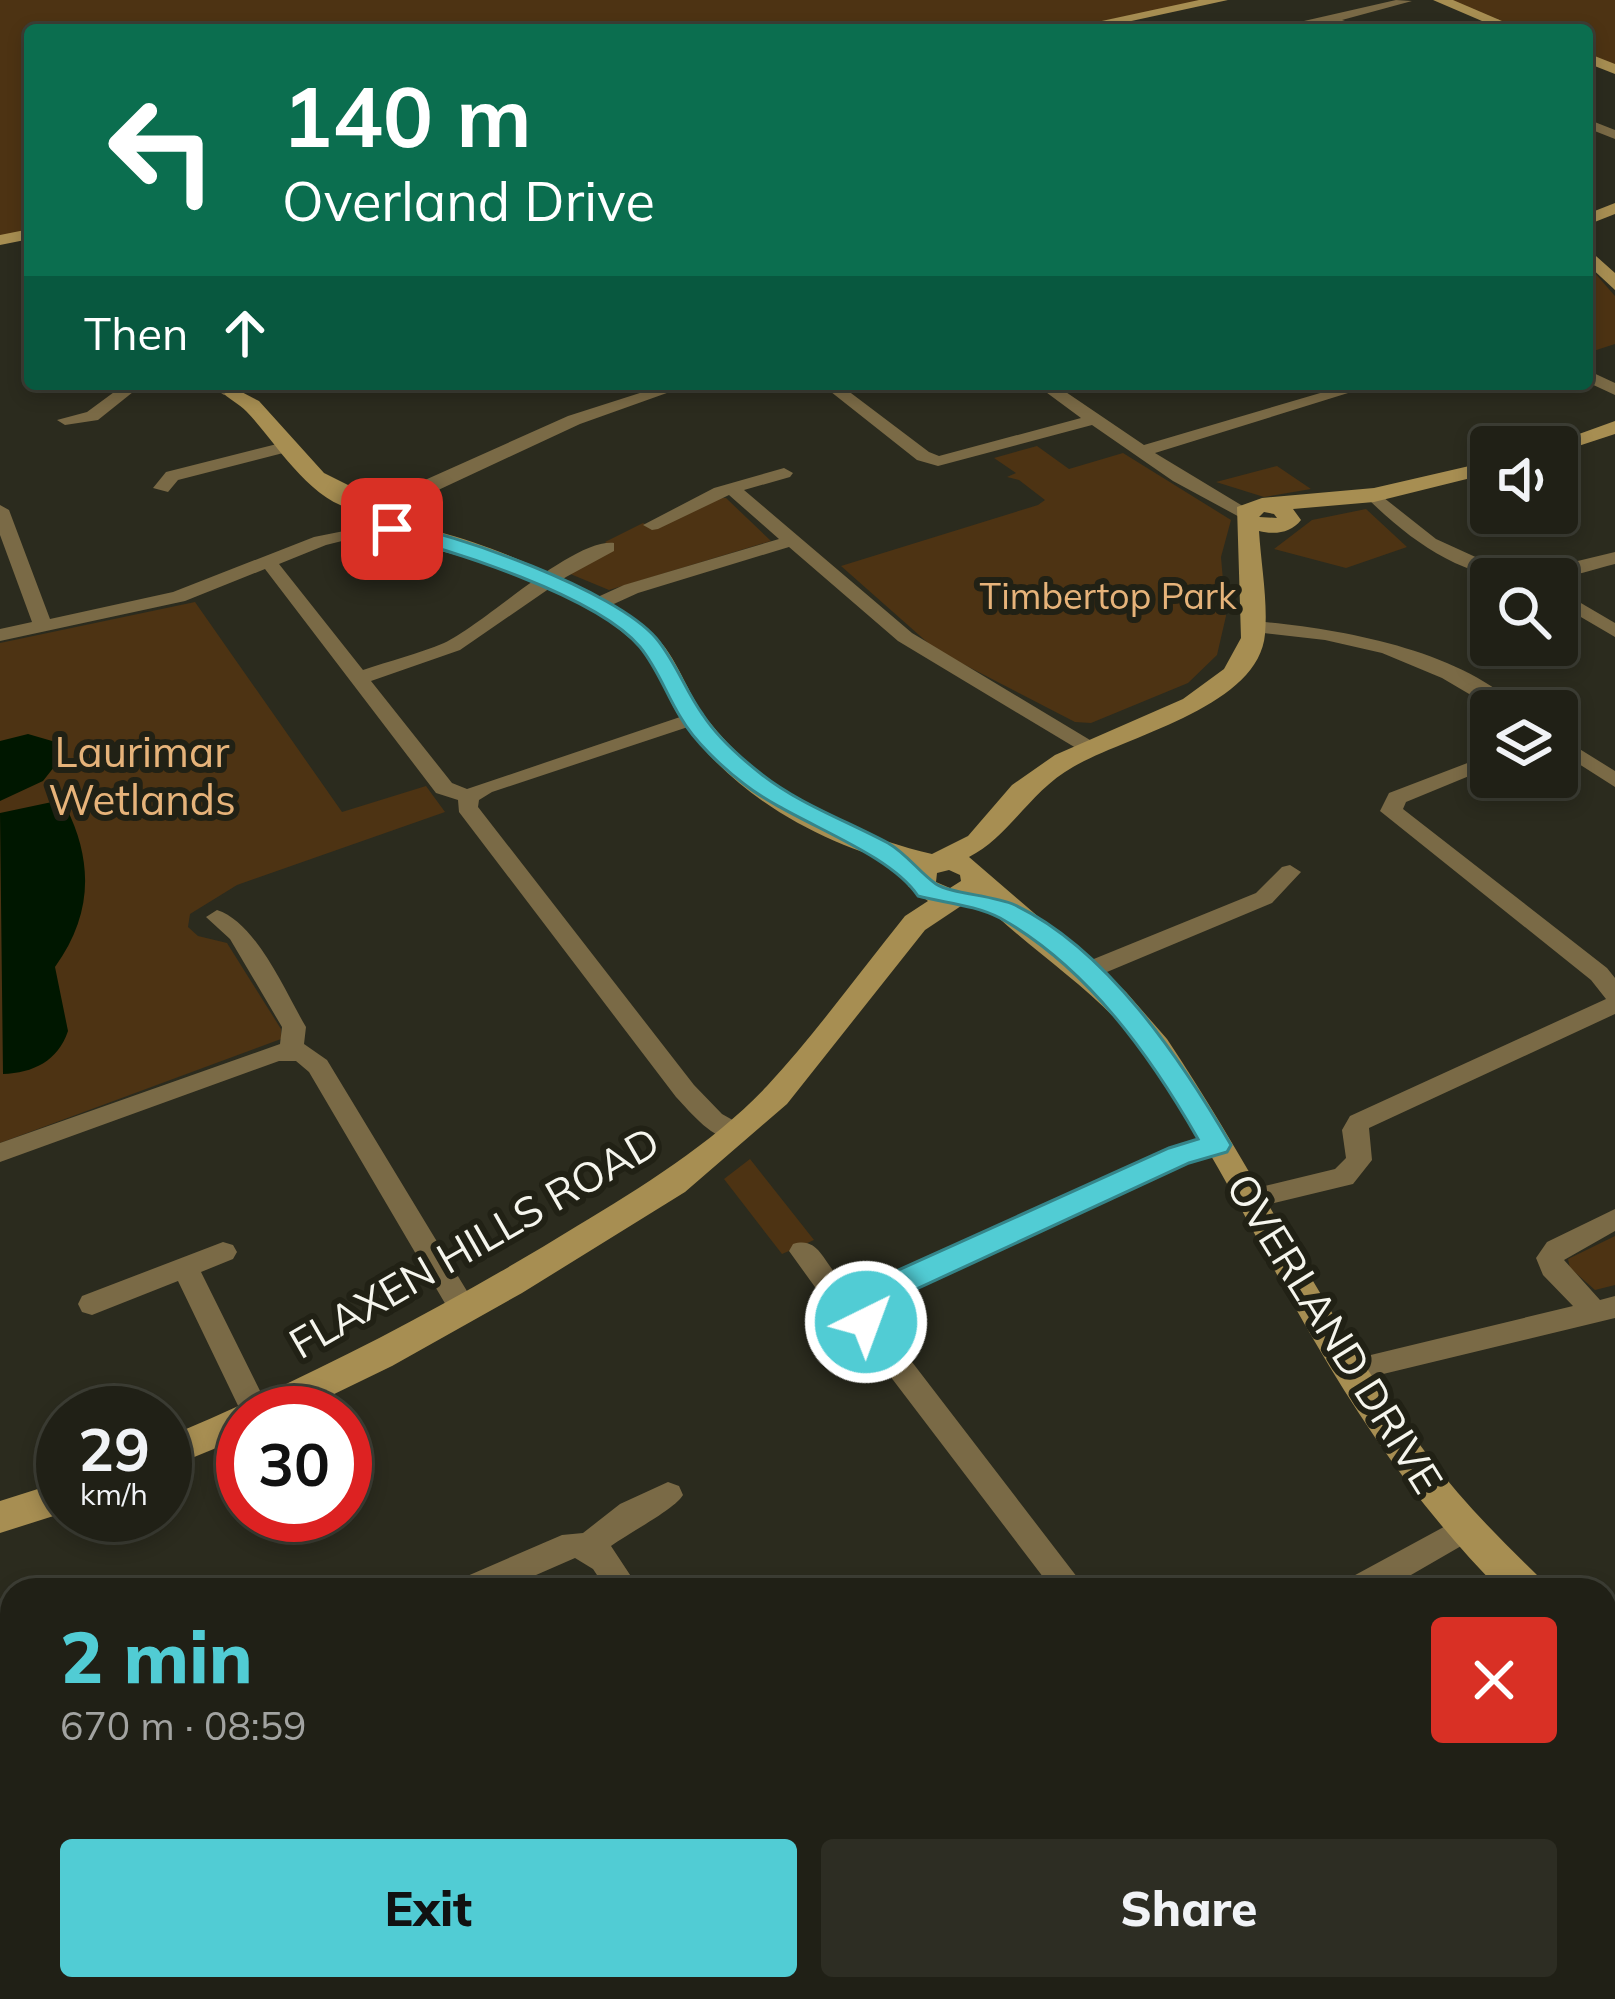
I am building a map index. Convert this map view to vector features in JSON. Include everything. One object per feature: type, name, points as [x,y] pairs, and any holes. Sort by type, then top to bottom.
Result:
[{"type":"street","points":[[1097,24],[1221,0]]},
{"type":"street","points":[[1440,0],[1498,23]]},
{"type":"street","points":[[1304,24],[1406,1]]},
{"type":"street","points":[[1332,19],[1347,24]]},
{"type":"street","points":[[1493,24],[1498,23]]},
{"type":"street","points":[[1593,259],[1614,281]]},
{"type":"street","points":[[65,420],[92,416],[127,390]]},
{"type":"street","points":[[0,635],[178,597],[270,564],[625,394],[649,390]]},
{"type":"street","points":[[837,390],[934,461],[956,460],[1095,419]]},
{"type":"street","points":[[1052,390],[1213,494],[1264,515],[1470,472]]},
{"type":"street","points":[[1142,451],[1349,390]]},
{"type":"street","points":[[264,391],[285,448],[368,514],[598,604],[645,639],[660,657],[693,719],[751,778],[822,823],[929,872],[978,842],[1021,791],[1088,747],[1181,710],[1223,684],[1243,662],[1253,627],[1247,547],[1264,515]]},
{"type":"street","points":[[1578,439],[1615,427]]},
{"type":"street","points":[[162,488],[172,476],[285,448]]},
{"type":"street","points":[[652,525],[731,488],[784,472]]},
{"type":"street","points":[[731,488],[905,638],[1088,747]]},
{"type":"street","points":[[1374,495],[1425,544],[1470,563]]},
{"type":"street","points":[[0,510],[43,626]]},
{"type":"street","points":[[598,604],[632,589],[791,541]]},
{"type":"street","points":[[359,678],[453,646],[546,582],[608,548]]},
{"type":"street","points":[[1578,567],[1615,558]]},
{"type":"street","points":[[270,564],[444,788],[469,796],[484,787],[693,719]]},
{"type":"street","points":[[1578,609],[1615,631]]},
{"type":"street","points":[[1253,627],[1332,633],[1390,646],[1439,666],[1478,690]]},
{"type":"street","points":[[1578,756],[1615,781]]},
{"type":"street","points":[[1470,768],[1397,798],[1391,811],[1599,974],[1615,994]]},
{"type":"street","points":[[469,796],[469,811],[685,1091],[713,1120],[736,1133]]},
{"type":"street","points":[[965,886],[978,842]]},
{"type":"street","name":"OVERLAND DRIVE","points":[[929,872],[960,863],[965,886],[1009,912],[1087,971],[1154,1043],[1402,1451],[1464,1528],[1514,1578]]},
{"type":"street","name":"FLAXEN HILLS ROAD","points":[[915,922],[929,872]]},
{"type":"street","points":[[1087,971],[1264,898],[1290,872]]},
{"type":"street","name":"FLAXEN HILLS ROAD","points":[[312,1386],[463,1310],[636,1209],[736,1133],[795,1074],[915,922],[965,886]]},
{"type":"street","points":[[217,917],[239,934],[294,1028],[291,1051]]},
{"type":"street","points":[[1249,1199],[1343,1178],[1360,1160],[1355,1130],[1359,1122],[1615,1004]]},
{"type":"street","points":[[0,1153],[291,1051],[310,1056],[463,1310]]},
{"type":"street","points":[[864,1309],[886,1290],[1179,1155],[1216,1145]]},
{"type":"street","points":[[1605,1310],[1553,1268],[1550,1258],[1615,1219]]},
{"type":"street","points":[[803,1251],[830,1286],[864,1309],[874,1334],[1062,1578]]},
{"type":"street","points":[[92,1304],[223,1252]]},
{"type":"street","points":[[185,1268],[244,1386]]},
{"type":"street","points":[[1350,1371],[1605,1310]]},
{"type":"street","points":[[494,1578],[558,1548],[589,1546],[631,1514],[668,1496]]},
{"type":"street","points":[[0,1517],[36,1506]]},
{"type":"street","points":[[0,1532],[36,1511]]},
{"type":"street","points":[[1378,1578],[1464,1528]]},
{"type":"street","points":[[589,1546],[601,1553],[617,1578]]},
{"type":"green space","points":[[0,0],[1207,0],[1088,24],[24,24],[24,232],[0,237]]},
{"type":"green space","points":[[1445,0],[1615,0],[1615,67],[1593,58],[1593,24],[1507,24]]},
{"type":"green space","points":[[1593,271],[1615,296],[1615,344],[1593,351]]},
{"type":"green space","name":"Timbertop Park","points":[[1037,446],[1069,469],[1123,453],[1231,520],[1221,557],[1226,616],[1217,655],[1188,683],[1091,723],[1075,722],[936,650],[841,566],[1038,505],[1045,500],[1019,480],[1007,477],[1016,473],[994,458]]},
{"type":"green space","points":[[1277,466],[1311,489],[1264,497],[1216,482]]},
{"type":"green space","points":[[717,498],[726,498],[771,541],[609,590],[568,573],[613,548],[605,542],[643,523],[655,529]]},
{"type":"green space","points":[[1366,509],[1407,547],[1346,568],[1274,549],[1312,520]]},
{"type":"green space","name":"Laurimar Wetlands","points":[[195,602],[342,812],[426,786],[445,812],[237,885],[190,914],[188,927],[198,936],[227,943],[281,1029],[281,1039],[0,1143],[0,643]]},
{"type":"green space","points":[[750,1159],[814,1240],[782,1254],[724,1179]]},
{"type":"green space","points":[[1615,1236],[1615,1285],[1595,1290],[1570,1268],[1568,1259]]},
{"type":"shaded area","points":[[28,734],[59,743],[62,757],[43,781],[0,801],[0,741]]},
{"type":"shaded area","points":[[52,802],[66,807],[85,869],[82,909],[55,967],[68,1031],[58,1050],[43,1063],[3,1074],[0,813]]},
{"type":"route","points":[[392,529],[416,533],[546,582],[611,612],[645,639],[671,674],[693,719],[751,778],[822,823],[880,850],[919,878],[928,891],[1009,912],[1042,935],[1135,1019],[1176,1075],[1216,1145],[1179,1155],[886,1290],[868,1301],[866,1322]]}]
